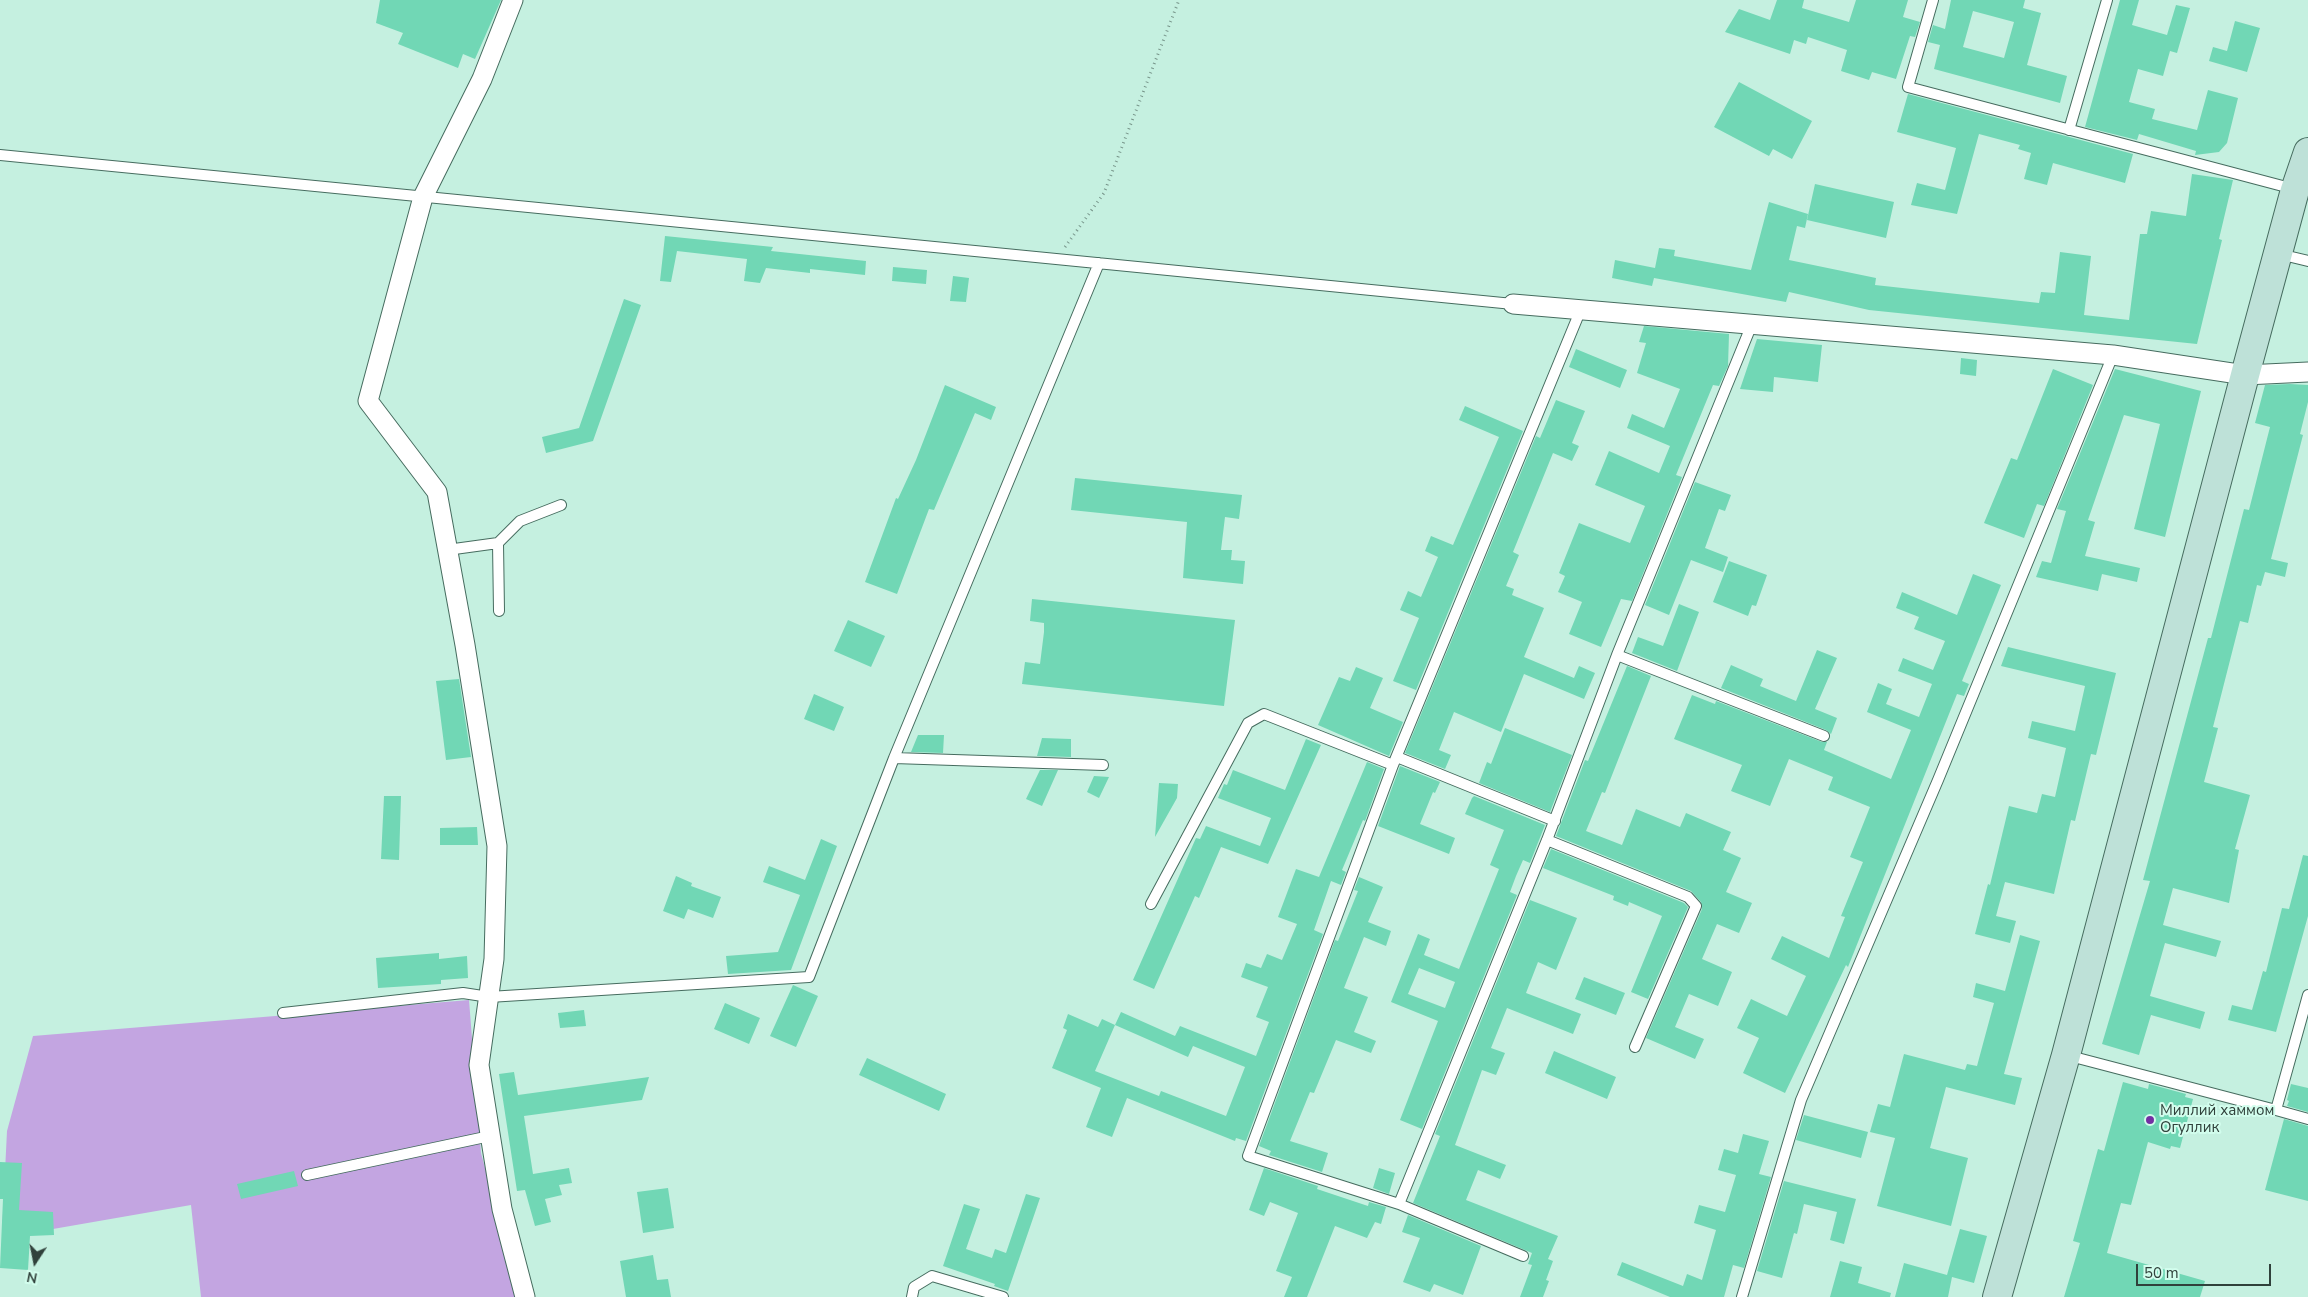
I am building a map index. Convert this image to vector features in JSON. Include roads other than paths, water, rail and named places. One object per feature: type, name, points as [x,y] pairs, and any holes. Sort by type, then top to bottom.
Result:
[{"type":"main road","points":[[1997,1297],[2066,1055],[2294,190],[2308,152]]},
{"type":"street","points":[[513,0],[482,79],[423,197],[368,401],[437,492],[496,846],[494,959],[479,1065],[502,1209],[525,1297]]},
{"type":"street","points":[[1514,304],[2113,355],[2244,375],[2308,372]]},
{"type":"lane","points":[[1933,0],[1908,86],[2294,190]]},
{"type":"lane","points":[[2069,130],[2107,0]]},
{"type":"lane","points":[[0,155],[1514,304]]},
{"type":"lane","points":[[2278,253],[2308,261]]},
{"type":"lane","points":[[283,1013],[463,993],[489,996],[809,977],[894,758],[1099,263]]},
{"type":"lane","points":[[1522,1256],[1399,1204],[1248,1156],[1395,761],[1581,309]]},
{"type":"lane","points":[[1399,1204],[1555,821],[1617,655],[1752,324]]},
{"type":"lane","points":[[1742,1297],[1801,1100],[1942,771],[2113,355]]},
{"type":"lane","points":[[447,550],[498,543],[520,521],[560,505]]},
{"type":"lane","points":[[498,543],[499,611]]},
{"type":"lane","points":[[1617,655],[1824,736]]},
{"type":"lane","points":[[1151,904],[1248,723],[1264,714],[1555,821]]},
{"type":"lane","points":[[894,758],[1103,765]]},
{"type":"lane","points":[[1547,840],[1688,896],[1696,906],[1635,1047]]},
{"type":"lane","points":[[2276,1110],[2308,995]]},
{"type":"lane","points":[[2066,1055],[2308,1119]]},
{"type":"lane","points":[[307,1175],[490,1136]]},
{"type":"lane","points":[[912,1297],[914,1287],[932,1276],[1003,1297]]},
{"type":"place","name":"Миллий хаммом Огуллик","points":[[2150,1120]]}]
